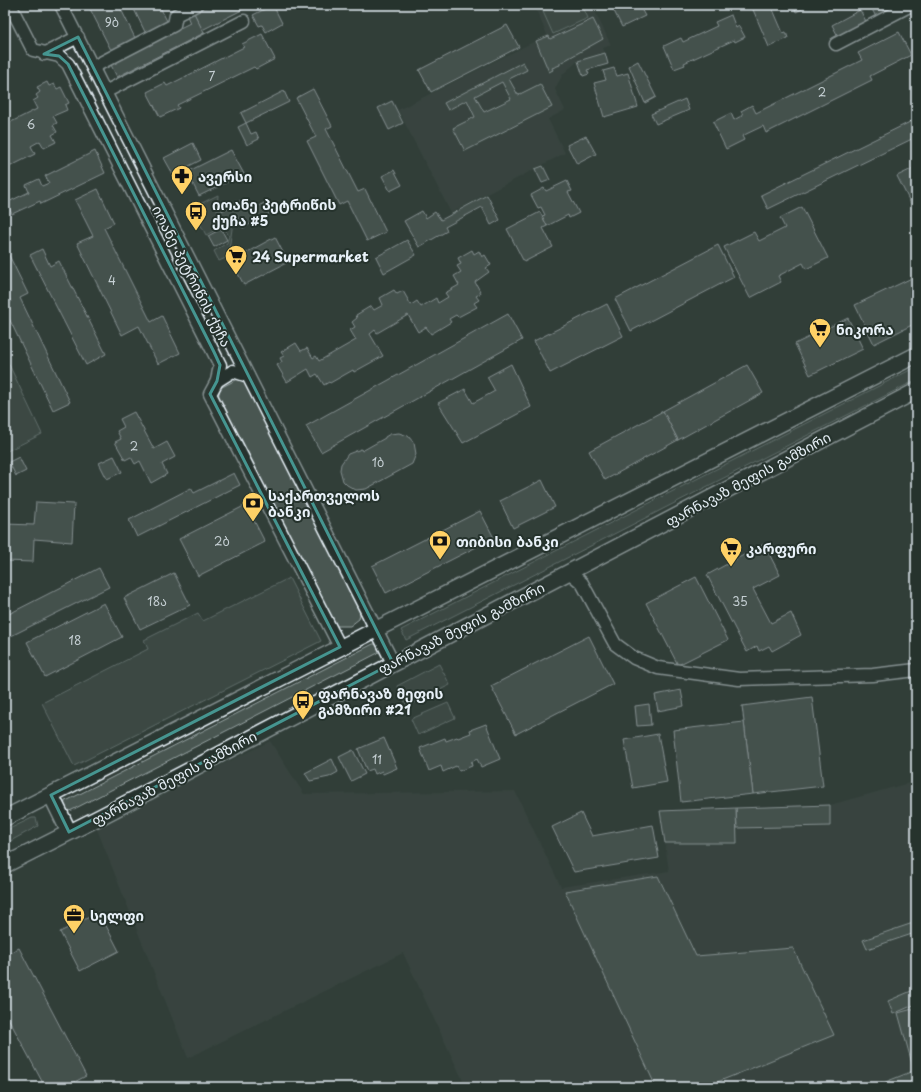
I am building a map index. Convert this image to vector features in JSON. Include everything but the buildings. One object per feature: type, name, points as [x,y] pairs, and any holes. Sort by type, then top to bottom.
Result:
[{"type":"main road","points":[[5,818],[916,354]]},
{"type":"main road","name":"ფარნავაზ მეფის გამზირი","points":[[5,865],[916,391]]},
{"type":"main road","points":[[51,795],[69,832]]},
{"type":"street","points":[[10,5],[33,50],[44,54],[59,56],[68,64],[86,54]]},
{"type":"street","name":"იოანე პეტრიწის ქუჩა","points":[[61,5],[393,663]]},
{"type":"street","points":[[93,67],[174,25],[176,16],[196,5]]},
{"type":"street","points":[[836,44],[911,5]]},
{"type":"street","points":[[105,92],[244,21]]},
{"type":"street","points":[[44,54],[78,37]]},
{"type":"street","name":"იოანე პეტრიწის ქუჩა","points":[[68,64],[220,365],[217,381],[210,394],[340,647]]},
{"type":"street","points":[[124,173],[142,164]]},
{"type":"street","points":[[217,381],[233,371],[248,376]]},
{"type":"street","points":[[569,572],[582,583],[615,644],[634,658],[658,668],[739,679],[873,676],[916,670]]},
{"type":"highlighted area","points":[[78,37],[393,663],[69,832],[51,795],[340,647],[210,394],[217,381],[220,365],[214,352],[68,64],[59,56],[44,54]]},
{"type":"shaded area","points":[[534,5],[592,5],[611,45],[603,48],[605,53],[578,61],[563,74],[555,89],[565,110],[548,119],[565,153],[451,213],[398,110],[547,35]]},
{"type":"shaded area","points":[[540,5],[582,5],[588,18],[553,34]]},
{"type":"shaded area","points":[[218,195],[217,211],[236,201],[228,257],[219,261],[214,251],[227,243],[229,236],[223,226],[206,235],[192,208]]},
{"type":"shaded area","points":[[5,356],[42,434],[5,452]]},
{"type":"shaded area","points":[[916,367],[916,380],[406,640],[401,630]]},
{"type":"shaded area","points":[[238,379],[247,383],[361,608],[359,619],[350,626],[335,626],[218,399],[220,388]]},
{"type":"shaded area","points":[[289,578],[321,641],[74,766],[42,703],[148,649],[144,640],[198,613],[203,621]]},
{"type":"shaded area","points":[[373,644],[378,644],[381,649],[378,653],[72,810],[69,811],[64,807],[65,801]]},
{"type":"shaded area","points":[[439,664],[450,685],[407,706],[397,686]]},
{"type":"shaded area","points":[[448,703],[455,718],[418,735],[411,719]]},
{"type":"shaded area","points":[[270,741],[304,794],[515,791],[561,887],[669,871],[660,811],[830,805],[916,781],[916,1087],[466,1087],[403,953],[188,1058],[96,827]]},
{"type":"shaded area","points":[[32,818],[36,818],[38,826],[5,844],[5,831]]},
{"type":"place","name":"ავერსი","points":[[182,196]]},
{"type":"place","name":"იოანე პეტრიწის ქუჩა #5","points":[[196,232]]},
{"type":"place","name":"24 Supermarket","points":[[236,276]]},
{"type":"place","name":"ნიკორა","points":[[820,348]]},
{"type":"place","name":"საქართველოს ბანკი","points":[[253,522]]},
{"type":"place","name":"თიბისი ბანკი","points":[[440,560]]},
{"type":"place","name":"კარფური","points":[[731,568]]},
{"type":"place","name":"ფარნავაზ მეფის გამზირი #21","points":[[303,720]]},
{"type":"place","name":"სელფი","points":[[74,934]]}]
